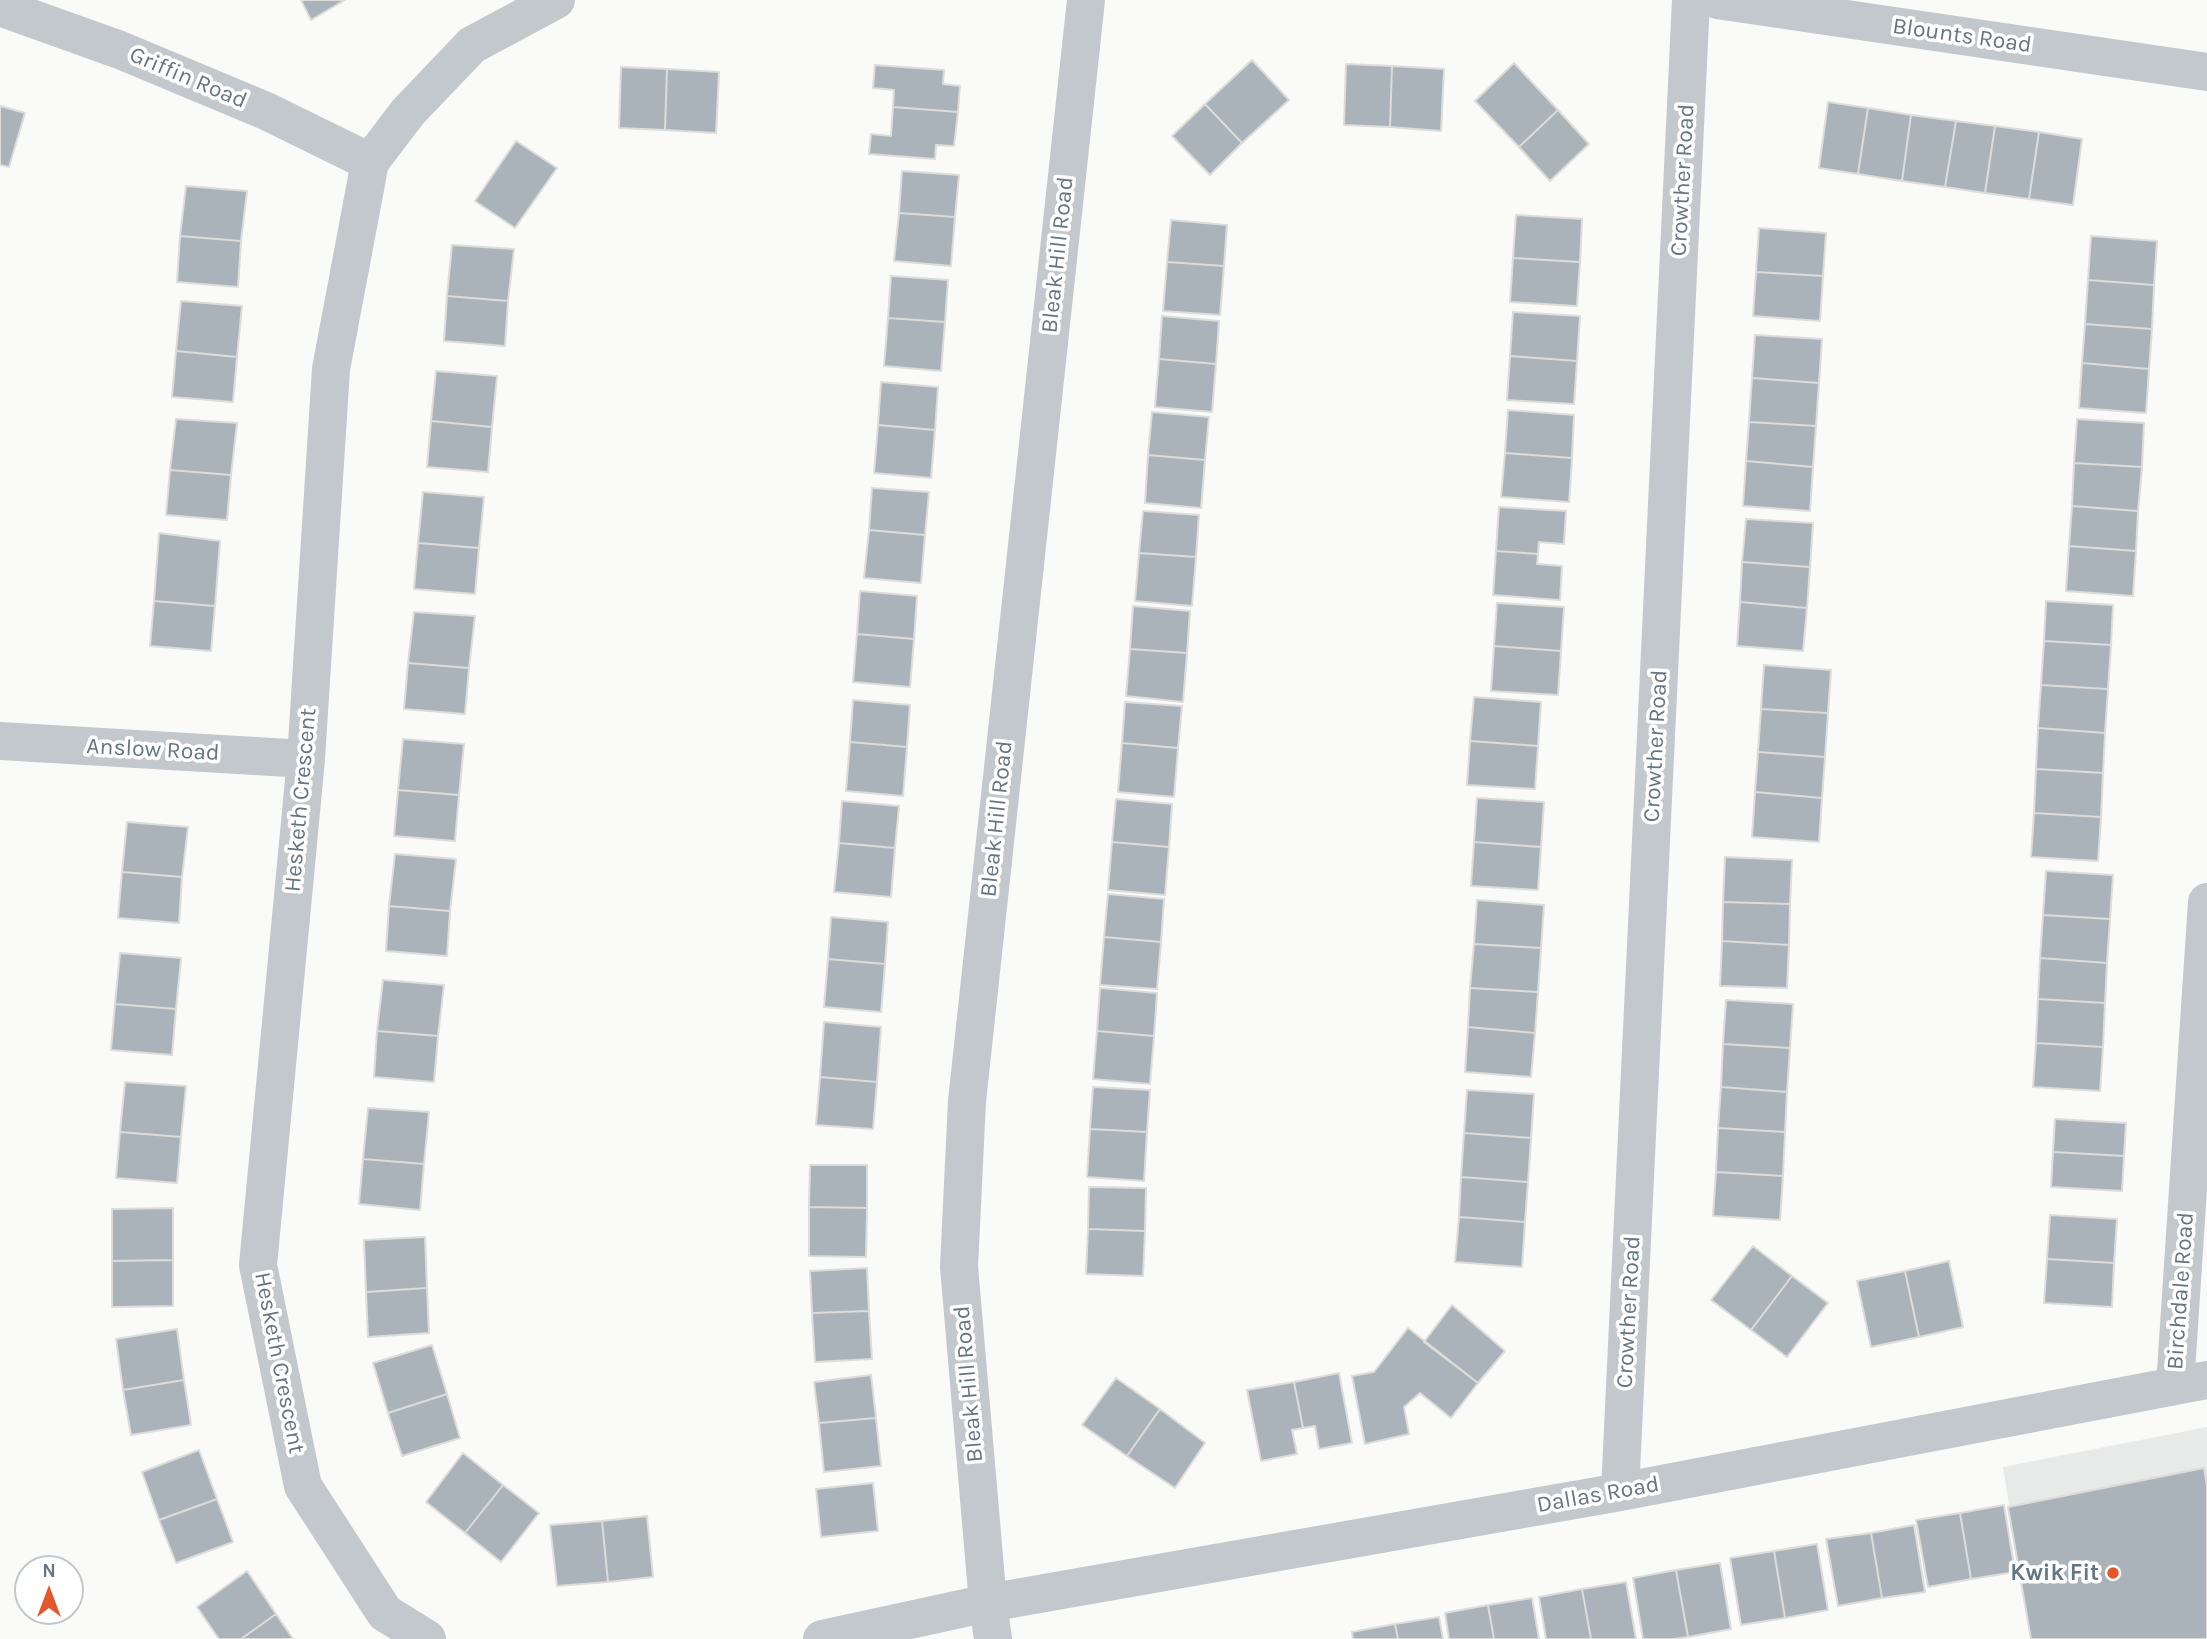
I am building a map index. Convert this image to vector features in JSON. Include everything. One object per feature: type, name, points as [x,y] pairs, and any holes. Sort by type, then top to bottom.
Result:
[{"type":"street","name":"Hesketh Crescent","points":[[427,1639],[384,1613],[303,1486],[258,1265],[306,759],[331,369],[370,162],[408,112],[472,45],[556,0]]},
{"type":"street","name":"Bleak Hill Road","points":[[991,1621],[958,1267],[967,1101],[1086,0]]},
{"type":"street","name":"Crowther Road","points":[[1620,1492],[1691,0]]},
{"type":"street","name":"Blounts Road","points":[[1717,0],[2207,72]]},
{"type":"street","name":"Griffin Road","points":[[0,8],[120,50],[266,111],[370,162]]},
{"type":"street","name":"Anslow Road","points":[[0,741],[306,759]]},
{"type":"street","name":"Birchdale Road","points":[[2191,1383],[2207,902]]},
{"type":"street","name":"Dallas Road","points":[[991,1621],[1620,1492],[2191,1383]]},
{"type":"street","points":[[822,1639],[991,1621]]},
{"type":"shaded area","name":"Kwik Fit","points":[[2207,1427],[2207,1639],[2030,1639],[2003,1467]]},
{"type":"building","points":[[301,0],[345,0],[311,20]]},
{"type":"building","points":[[1252,60],[1289,100],[1242,143],[1205,104]]},
{"type":"building","points":[[1514,63],[1558,110],[1519,147],[1475,101]]},
{"type":"building","points":[[1346,64],[1392,66],[1390,127],[1344,125]]},
{"type":"building","points":[[875,65],[944,70],[943,84],[960,86],[958,112],[893,107],[894,90],[873,88]]},
{"type":"building","points":[[1392,66],[1444,69],[1441,131],[1390,127]]},
{"type":"building","points":[[621,67],[667,69],[665,130],[619,128]]},
{"type":"building","points":[[667,69],[719,72],[716,133],[665,130]]},
{"type":"building","points":[[1828,102],[1868,108],[1858,174],[1819,168]]},
{"type":"building","points":[[1205,104],[1242,143],[1210,175],[1172,136]]},
{"type":"building","points":[[0,106],[25,113],[9,167],[0,165]]},
{"type":"building","points":[[893,107],[958,112],[954,146],[936,145],[935,159],[869,154],[871,134],[891,136]]},
{"type":"building","points":[[1868,108],[1911,115],[1902,181],[1858,174]]},
{"type":"building","points":[[1558,110],[1589,144],[1550,181],[1519,147]]},
{"type":"building","points":[[1911,115],[1956,121],[1945,187],[1902,181]]},
{"type":"building","points":[[1956,121],[1995,126],[1985,193],[1945,187]]},
{"type":"building","points":[[1995,126],[2039,132],[2029,199],[1985,193]]},
{"type":"building","points":[[2039,132],[2082,139],[2073,205],[2029,199]]},
{"type":"building","points":[[516,141],[557,168],[515,228],[475,201]]},
{"type":"building","points":[[902,171],[959,175],[955,217],[899,213]]},
{"type":"building","points":[[186,186],[247,191],[241,241],[180,236]]},
{"type":"building","points":[[899,213],[955,217],[951,266],[894,261]]},
{"type":"building","points":[[1516,215],[1582,219],[1580,262],[1513,258]]},
{"type":"building","points":[[1171,220],[1227,225],[1224,266],[1167,262]]},
{"type":"building","points":[[1759,228],[1826,233],[1823,276],[1756,272]]},
{"type":"building","points":[[180,236],[241,241],[238,287],[177,282]]},
{"type":"building","points":[[2091,236],[2157,241],[2154,285],[2088,280]]},
{"type":"building","points":[[452,245],[514,249],[508,301],[447,296]]},
{"type":"building","points":[[1513,258],[1580,262],[1577,306],[1510,302]]},
{"type":"building","points":[[1167,262],[1224,266],[1220,315],[1163,311]]},
{"type":"building","points":[[1756,272],[1823,276],[1820,321],[1753,316]]},
{"type":"building","points":[[891,276],[948,280],[945,322],[888,318]]},
{"type":"building","points":[[2088,280],[2154,285],[2152,329],[2085,324]]},
{"type":"building","points":[[447,296],[508,301],[505,346],[444,341]]},
{"type":"building","points":[[181,301],[242,306],[237,357],[176,351]]},
{"type":"building","points":[[1513,312],[1580,316],[1577,361],[1510,356]]},
{"type":"building","points":[[1162,316],[1219,321],[1216,364],[1159,359]]},
{"type":"building","points":[[888,318],[945,322],[941,371],[884,366]]},
{"type":"building","points":[[2085,324],[2152,329],[2149,369],[2082,363]]},
{"type":"building","points":[[1755,335],[1822,339],[1819,383],[1752,378]]},
{"type":"building","points":[[176,351],[237,357],[233,402],[172,397]]},
{"type":"building","points":[[1510,356],[1577,361],[1574,404],[1507,400]]},
{"type":"building","points":[[1159,359],[1216,364],[1212,412],[1155,407]]},
{"type":"building","points":[[2082,363],[2149,369],[2146,413],[2079,408]]},
{"type":"building","points":[[436,371],[497,376],[492,427],[431,421]]},
{"type":"building","points":[[1752,378],[1819,383],[1816,426],[1749,422]]},
{"type":"building","points":[[881,382],[938,387],[935,430],[878,425]]},
{"type":"building","points":[[1508,410],[1574,415],[1572,458],[1505,453]]},
{"type":"building","points":[[1152,412],[1209,417],[1205,460],[1148,455]]},
{"type":"building","points":[[176,419],[237,423],[231,475],[170,470]]},
{"type":"building","points":[[2077,419],[2144,423],[2142,467],[2074,463]]},
{"type":"building","points":[[431,421],[492,427],[488,472],[427,467]]},
{"type":"building","points":[[1749,422],[1816,426],[1813,467],[1746,461]]},
{"type":"building","points":[[878,425],[935,430],[931,478],[874,473]]},
{"type":"building","points":[[1505,453],[1572,458],[1569,502],[1501,497]]},
{"type":"building","points":[[1148,455],[1205,460],[1201,508],[1145,503]]},
{"type":"building","points":[[1746,461],[1813,467],[1810,511],[1743,506]]},
{"type":"building","points":[[2074,463],[2142,467],[2138,511],[2072,506]]},
{"type":"building","points":[[170,470],[231,475],[227,520],[166,515]]},
{"type":"building","points":[[872,488],[929,492],[925,535],[869,530]]},
{"type":"building","points":[[423,492],[484,497],[479,548],[418,543]]},
{"type":"building","points":[[2072,506],[2138,511],[2136,551],[2069,546]]},
{"type":"building","points":[[1499,507],[1566,511],[1564,544],[1539,542],[1538,554],[1496,551]]},
{"type":"building","points":[[1143,511],[1199,515],[1196,557],[1139,553]]},
{"type":"building","points":[[1746,519],[1813,523],[1810,567],[1742,562]]},
{"type":"building","points":[[869,530],[925,535],[921,583],[864,578]]},
{"type":"building","points":[[159,533],[220,541],[215,606],[154,601]]},
{"type":"building","points":[[418,543],[479,548],[475,594],[414,589]]},
{"type":"building","points":[[2069,546],[2136,551],[2133,596],[2066,591]]},
{"type":"building","points":[[1496,551],[1538,554],[1537,564],[1562,566],[1560,600],[1493,595]]},
{"type":"building","points":[[1139,553],[1196,557],[1192,606],[1135,601]]},
{"type":"building","points":[[1742,562],[1810,567],[1807,608],[1740,602]]},
{"type":"building","points":[[860,591],[917,596],[914,639],[857,634]]},
{"type":"building","points":[[154,601],[215,606],[211,651],[150,646]]},
{"type":"building","points":[[2046,601],[2113,605],[2111,645],[2044,641]]},
{"type":"building","points":[[1740,602],[1807,608],[1803,651],[1737,646]]},
{"type":"building","points":[[1497,603],[1564,607],[1561,651],[1494,646]]},
{"type":"building","points":[[1133,606],[1190,611],[1187,653],[1130,649]]},
{"type":"building","points":[[414,612],[475,616],[469,668],[408,663]]},
{"type":"building","points":[[857,634],[914,639],[910,687],[853,682]]},
{"type":"building","points":[[2044,641],[2111,645],[2108,689],[2041,685]]},
{"type":"building","points":[[1494,646],[1561,651],[1558,695],[1491,691]]},
{"type":"building","points":[[1130,649],[1187,653],[1183,702],[1126,696]]},
{"type":"building","points":[[408,663],[469,668],[465,714],[404,709]]},
{"type":"building","points":[[1764,665],[1831,670],[1828,713],[1761,709]]},
{"type":"building","points":[[2041,685],[2108,689],[2105,733],[2038,728]]},
{"type":"building","points":[[1474,697],[1541,702],[1538,746],[1470,741]]},
{"type":"building","points":[[853,700],[910,705],[907,747],[850,742]]},
{"type":"building","points":[[1125,702],[1182,706],[1178,748],[1122,743]]},
{"type":"building","points":[[1761,709],[1828,713],[1825,757],[1758,752]]},
{"type":"building","points":[[2038,728],[2105,733],[2103,773],[2036,769]]},
{"type":"building","points":[[403,739],[464,744],[459,795],[398,790]]},
{"type":"building","points":[[1470,741],[1538,746],[1535,789],[1467,785]]},
{"type":"building","points":[[850,742],[907,747],[903,796],[846,791]]},
{"type":"building","points":[[1122,743],[1178,748],[1174,797],[1118,792]]},
{"type":"building","points":[[1758,752],[1825,757],[1822,798],[1755,792]]},
{"type":"building","points":[[2036,769],[2103,773],[2101,817],[2034,813]]},
{"type":"building","points":[[398,790],[459,795],[455,841],[394,836]]},
{"type":"building","points":[[1755,792],[1822,798],[1819,842],[1752,837]]},
{"type":"building","points":[[1477,798],[1544,802],[1541,847],[1474,842]]},
{"type":"building","points":[[1116,799],[1172,804],[1169,847],[1112,842]]},
{"type":"building","points":[[842,801],[899,806],[895,848],[839,843]]},
{"type":"building","points":[[2034,813],[2101,817],[2098,861],[2031,857]]},
{"type":"building","points":[[127,822],[188,827],[182,877],[122,872]]},
{"type":"building","points":[[1112,842],[1169,847],[1165,895],[1108,890]]},
{"type":"building","points":[[1474,842],[1541,847],[1538,890],[1471,886]]},
{"type":"building","points":[[839,843],[895,848],[891,897],[834,892]]},
{"type":"building","points":[[395,854],[456,859],[450,911],[389,906]]},
{"type":"building","points":[[1725,857],[1792,860],[1790,904],[1723,902]]},
{"type":"building","points":[[2046,871],[2113,875],[2110,919],[2043,915]]},
{"type":"building","points":[[122,872],[182,877],[179,923],[118,918]]},
{"type":"building","points":[[1108,894],[1164,899],[1161,942],[1104,937]]},
{"type":"building","points":[[1477,900],[1544,905],[1541,948],[1474,944]]},
{"type":"building","points":[[1723,902],[1790,904],[1789,945],[1722,941]]},
{"type":"building","points":[[389,906],[450,911],[447,956],[386,951]]},
{"type":"building","points":[[2043,915],[2110,919],[2107,963],[2040,958]]},
{"type":"building","points":[[831,917],[888,922],[885,964],[828,959]]},
{"type":"building","points":[[1104,937],[1161,942],[1157,989],[1100,985]]},
{"type":"building","points":[[1722,941],[1789,945],[1787,988],[1720,986]]},
{"type":"building","points":[[1474,944],[1541,948],[1538,992],[1470,988]]},
{"type":"building","points":[[120,953],[181,958],[176,1009],[115,1004]]},
{"type":"building","points":[[2040,958],[2107,963],[2105,1003],[2038,999]]},
{"type":"building","points":[[828,959],[885,964],[881,1012],[824,1007]]},
{"type":"building","points":[[383,980],[444,985],[438,1036],[377,1031]]},
{"type":"building","points":[[1100,988],[1157,993],[1154,1036],[1097,1031]]},
{"type":"building","points":[[1470,988],[1538,992],[1535,1033],[1468,1027]]},
{"type":"building","points":[[2038,999],[2105,1003],[2103,1047],[2036,1043]]},
{"type":"building","points":[[1726,1000],[1793,1004],[1790,1048],[1723,1044]]},
{"type":"building","points":[[115,1004],[176,1009],[172,1055],[111,1050]]},
{"type":"building","points":[[824,1022],[881,1027],[877,1082],[820,1077]]},
{"type":"building","points":[[1468,1027],[1535,1033],[1531,1077],[1465,1072]]},
{"type":"building","points":[[377,1031],[438,1036],[434,1082],[374,1077]]},
{"type":"building","points":[[1097,1031],[1154,1036],[1150,1084],[1093,1079]]},
{"type":"building","points":[[2036,1043],[2103,1047],[2100,1091],[2033,1087]]},
{"type":"building","points":[[1723,1044],[1790,1048],[1787,1092],[1721,1087]]},
{"type":"building","points":[[820,1077],[877,1082],[873,1129],[816,1125]]},
{"type":"building","points":[[125,1082],[186,1086],[181,1137],[120,1132]]},
{"type":"building","points":[[1093,1087],[1150,1090],[1147,1132],[1090,1129]]},
{"type":"building","points":[[1721,1087],[1787,1092],[1785,1132],[1718,1128]]},
{"type":"building","points":[[1467,1090],[1534,1094],[1531,1138],[1464,1133]]},
{"type":"building","points":[[368,1108],[429,1112],[424,1164],[363,1159]]},
{"type":"building","points":[[2055,1119],[2126,1123],[2124,1156],[2053,1152]]},
{"type":"building","points":[[1718,1128],[1785,1132],[1783,1176],[1716,1172]]},
{"type":"building","points":[[1090,1129],[1147,1132],[1144,1181],[1087,1177]]},
{"type":"building","points":[[120,1132],[181,1137],[177,1183],[116,1178]]},
{"type":"building","points":[[1464,1133],[1531,1138],[1528,1182],[1461,1177]]},
{"type":"building","points":[[2053,1152],[2124,1156],[2122,1191],[2051,1187]]},
{"type":"building","points":[[363,1159],[424,1164],[420,1210],[359,1204]]},
{"type":"building","points":[[810,1165],[867,1165],[867,1208],[809,1207]]},
{"type":"building","points":[[1716,1172],[1783,1176],[1780,1220],[1713,1216]]},
{"type":"building","points":[[1461,1177],[1528,1182],[1525,1222],[1459,1217]]},
{"type":"building","points":[[1089,1187],[1146,1188],[1145,1231],[1088,1229]]},
{"type":"building","points":[[809,1207],[867,1208],[866,1257],[809,1256]]},
{"type":"building","points":[[173,1208],[173,1260],[112,1261],[112,1209]]},
{"type":"building","points":[[2050,1215],[2117,1219],[2114,1263],[2047,1259]]},
{"type":"building","points":[[1459,1217],[1525,1222],[1522,1267],[1455,1262]]},
{"type":"building","points":[[1088,1229],[1145,1231],[1143,1276],[1086,1274]]},
{"type":"building","points":[[425,1237],[427,1288],[366,1292],[364,1240]]},
{"type":"building","points":[[1753,1246],[1792,1276],[1751,1330],[1711,1300]]},
{"type":"building","points":[[2047,1259],[2114,1263],[2112,1307],[2044,1303]]},
{"type":"building","points":[[173,1260],[173,1306],[112,1307],[112,1261]]},
{"type":"building","points":[[1949,1261],[1963,1327],[1919,1337],[1905,1271]]},
{"type":"building","points":[[867,1268],[869,1311],[812,1313],[810,1271]]},
{"type":"building","points":[[1905,1271],[1919,1337],[1871,1347],[1857,1281]]},
{"type":"building","points":[[1792,1276],[1828,1303],[1787,1357],[1751,1330]]},
{"type":"building","points":[[427,1288],[429,1333],[368,1337],[366,1292]]},
{"type":"building","points":[[1452,1305],[1505,1351],[1478,1383],[1424,1342]]},
{"type":"building","points":[[869,1311],[872,1359],[815,1362],[812,1313]]},
{"type":"building","points":[[1408,1328],[1478,1383],[1451,1418],[1420,1393],[1404,1407],[1409,1434],[1365,1444],[1352,1376],[1374,1372]]},
{"type":"building","points":[[177,1329],[184,1380],[123,1390],[116,1339]]},
{"type":"building","points":[[432,1345],[447,1394],[388,1413],[373,1363]]},
{"type":"building","points":[[1339,1373],[1352,1443],[1319,1449],[1315,1426],[1303,1428],[1294,1382]]},
{"type":"building","points":[[871,1375],[876,1418],[819,1423],[814,1382]]},
{"type":"building","points":[[1116,1378],[1160,1409],[1127,1456],[1082,1425]]},
{"type":"building","points":[[184,1380],[191,1425],[131,1435],[123,1390]]},
{"type":"building","points":[[1294,1382],[1303,1428],[1292,1430],[1297,1454],[1261,1461],[1247,1390]]},
{"type":"building","points":[[447,1394],[460,1438],[402,1456],[388,1413]]},
{"type":"building","points":[[1160,1409],[1205,1443],[1175,1488],[1127,1456]]},
{"type":"building","points":[[876,1418],[881,1466],[824,1472],[819,1423]]},
{"type":"building","points":[[199,1450],[217,1499],[159,1520],[142,1472]]},
{"type":"building","points":[[463,1453],[503,1485],[465,1533],[426,1502]]},
{"type":"building","name":"Kwik Fit","points":[[2204,1468],[2207,1486],[2207,1639],[2031,1639],[2008,1507]]},
{"type":"building","points":[[873,1483],[878,1531],[821,1537],[816,1489]]},
{"type":"building","points":[[503,1485],[539,1513],[501,1562],[465,1533]]},
{"type":"building","points":[[217,1499],[233,1542],[176,1563],[159,1520]]},
{"type":"building","points":[[2004,1505],[2015,1572],[1971,1579],[1960,1513]]},
{"type":"building","points":[[1960,1513],[1971,1579],[1928,1587],[1916,1520]]},
{"type":"building","points":[[647,1516],[653,1577],[608,1582],[602,1521]]},
{"type":"building","points":[[602,1521],[608,1582],[557,1586],[550,1525]]},
{"type":"building","points":[[1914,1525],[1925,1592],[1882,1598],[1871,1533]]},
{"type":"building","points":[[1871,1533],[1882,1598],[1838,1606],[1826,1539]]},
{"type":"building","points":[[1817,1544],[1828,1610],[1785,1618],[1774,1551]]},
{"type":"building","points":[[1774,1551],[1785,1618],[1741,1625],[1730,1558]]},
{"type":"building","points":[[1720,1563],[1731,1629],[1688,1637],[1676,1570]]},
{"type":"building","points":[[1676,1570],[1688,1637],[1643,1639],[1633,1578]]},
{"type":"building","points":[[247,1571],[276,1614],[241,1639],[219,1639],[197,1607]]},
{"type":"building","points":[[1626,1582],[1636,1639],[1591,1639],[1582,1589]]},
{"type":"building","points":[[1582,1589],[1591,1639],[1546,1639],[1539,1597]]},
{"type":"building","points":[[1532,1598],[1539,1639],[1494,1639],[1488,1605]]},
{"type":"building","points":[[1488,1605],[1494,1639],[1449,1639],[1445,1613]]},
{"type":"building","points":[[276,1614],[293,1639],[241,1639]]},
{"type":"building","points":[[1439,1617],[1443,1639],[1398,1639],[1395,1624]]},
{"type":"building","points":[[1395,1624],[1398,1639],[1353,1639],[1352,1632]]},
{"type":"place","name":"Kwik Fit","points":[[2113,1573]]}]
